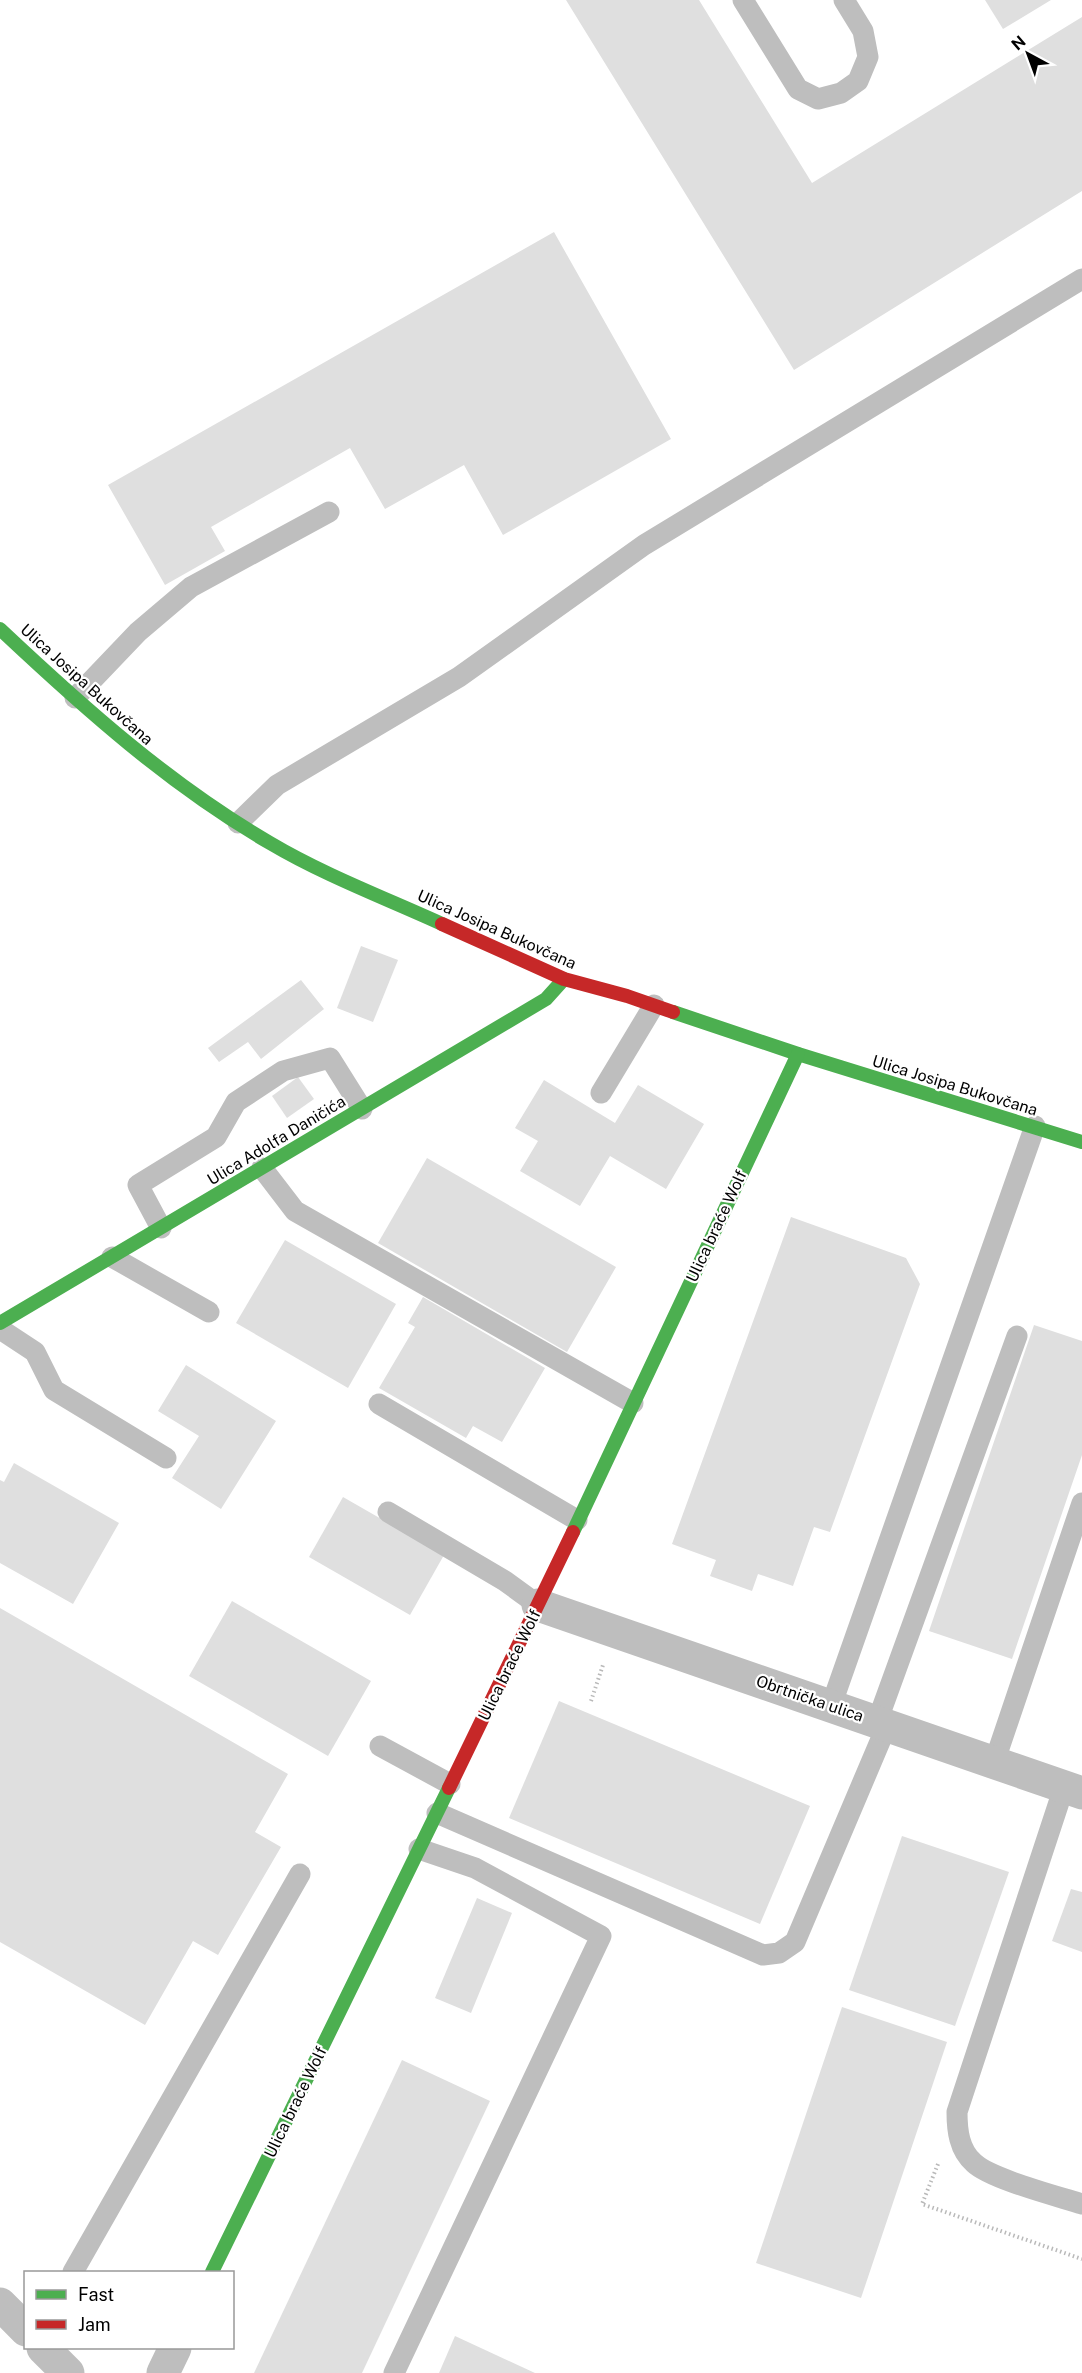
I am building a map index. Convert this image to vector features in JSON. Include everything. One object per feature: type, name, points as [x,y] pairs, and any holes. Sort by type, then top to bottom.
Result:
[{"type":"street","name":"Ulica Josipa Bukovčana","points":[[0,629],[75,698],[165,774],[270,843],[326,871],[564,979],[654,1005],[798,1054],[1082,1142]]},
{"type":"street","name":"Ulica Adolfa Daničića","points":[[0,1323],[546,999],[564,979]]},
{"type":"street","name":"Ulica braće Wolf","points":[[212,2271],[538,1605],[798,1054]]},
{"type":"street","name":"Obrtnička ulica","points":[[538,1605],[1073,1790]]},
{"type":"street","points":[[0,2304],[24,2328]]},
{"type":"street","points":[[44,2349],[68,2373]]},
{"type":"street","points":[[163,2373],[175,2349]]},
{"type":"lane","points":[[743,0],[798,89],[818,99],[841,93],[858,81],[868,57],[863,31],[844,0]]},
{"type":"lane","points":[[238,823],[277,785],[459,677],[644,545],[1082,279]]},
{"type":"lane","points":[[75,698],[138,632],[191,587],[328,512]]},
{"type":"lane","points":[[601,1093],[654,1005]]},
{"type":"lane","points":[[161,1228],[138,1185],[216,1137],[236,1102],[283,1071],[330,1058],[362,1109]]},
{"type":"lane","points":[[831,1706],[1035,1126]]},
{"type":"lane","points":[[262,1168],[295,1211],[633,1403]]},
{"type":"lane","points":[[112,1257],[210,1312]]},
{"type":"lane","points":[[0,1329],[35,1352],[54,1390],[166,1458]]},
{"type":"lane","points":[[436,1813],[763,1955],[779,1953],[795,1942],[882,1724],[1017,1336]]},
{"type":"lane","points":[[380,1404],[578,1520]]},
{"type":"lane","points":[[994,1763],[1082,1503]]},
{"type":"lane","points":[[388,1512],[505,1581],[538,1605]]},
{"type":"lane","points":[[380,1746],[450,1784]]},
{"type":"lane","points":[[1073,1790],[957,2112],[957,2133],[973,2162],[987,2172],[1082,2204]]},
{"type":"lane","points":[[394,2373],[601,1936],[475,1868],[419,1849]]},
{"type":"lane","points":[[74,2271],[300,1874]]},
{"type":"path","points":[[591,1701],[604,1661]]},
{"type":"path","points":[[957,2133],[936,2166],[922,2204],[1082,2259]]},
{"type":"building","points":[[566,0],[699,0],[812,183],[1082,17],[1082,191],[794,370]]},
{"type":"building","points":[[985,0],[1051,0],[1003,29]]},
{"type":"building","points":[[554,232],[671,439],[503,535],[464,465],[385,509],[350,448],[211,527],[225,551],[165,585],[108,485]]},
{"type":"building","points":[[361,946],[398,960],[373,1022],[337,1008]]},
{"type":"building","points":[[301,980],[324,1009],[261,1059],[248,1042],[219,1062],[208,1048]]},
{"type":"building","points":[[298,1077],[314,1099],[287,1118],[272,1096]]},
{"type":"building","points":[[544,1080],[615,1123],[638,1085],[704,1124],[666,1189],[610,1156],[580,1206],[520,1171],[538,1141],[515,1128]]},
{"type":"building","points":[[427,1158],[616,1267],[567,1352],[378,1243]]},
{"type":"building","points":[[791,1217],[906,1258],[920,1284],[830,1532],[814,1527],[793,1586],[758,1574],[752,1591],[710,1576],[716,1560],[672,1544]]},
{"type":"building","points":[[285,1240],[396,1304],[348,1388],[236,1323]]},
{"type":"building","points":[[423,1297],[545,1368],[502,1442],[473,1426],[466,1438],[379,1388],[415,1327],[408,1323]]},
{"type":"building","points":[[1034,1325],[1082,1341],[1082,1455],[1012,1659],[929,1631]]},
{"type":"building","points":[[186,1365],[276,1421],[221,1509],[172,1478],[199,1436],[158,1411]]},
{"type":"building","points":[[14,1463],[119,1523],[73,1604],[0,1563],[0,1480],[4,1482]]},
{"type":"building","points":[[343,1497],[444,1555],[410,1615],[309,1557]]},
{"type":"building","points":[[232,1601],[371,1681],[328,1756],[189,1676]]},
{"type":"building","points":[[0,1608],[288,1774],[255,1832],[281,1847],[218,1955],[193,1941],[145,2025],[0,1942]]},
{"type":"building","points":[[559,1701],[810,1806],[760,1924],[509,1818]]},
{"type":"building","points":[[902,1836],[1009,1872],[955,2026],[849,1990]]},
{"type":"building","points":[[1071,1889],[1082,1892],[1082,1952],[1052,1941]]},
{"type":"building","points":[[477,1898],[512,1913],[471,2013],[435,1998]]},
{"type":"building","points":[[842,2007],[947,2042],[861,2298],[756,2263]]},
{"type":"building","points":[[402,2060],[490,2101],[362,2373],[254,2373]]},
{"type":"building","points":[[455,2336],[535,2373],[439,2373]]},
{"type":"traffic: fast","points":[[0,629],[129,744],[197,796],[270,843],[312,866],[442,924]]},
{"type":"traffic: fast","points":[[0,1323],[546,999],[564,979]]},
{"type":"traffic: fast","points":[[673,1012],[798,1054],[1082,1142]]},
{"type":"traffic: fast","points":[[573,1532],[798,1054]]},
{"type":"traffic: fast","points":[[212,2271],[449,1788]]},
{"type":"traffic: jam","points":[[442,924],[564,979],[627,996],[673,1012]]},
{"type":"traffic: jam","points":[[449,1788],[573,1532]]}]
